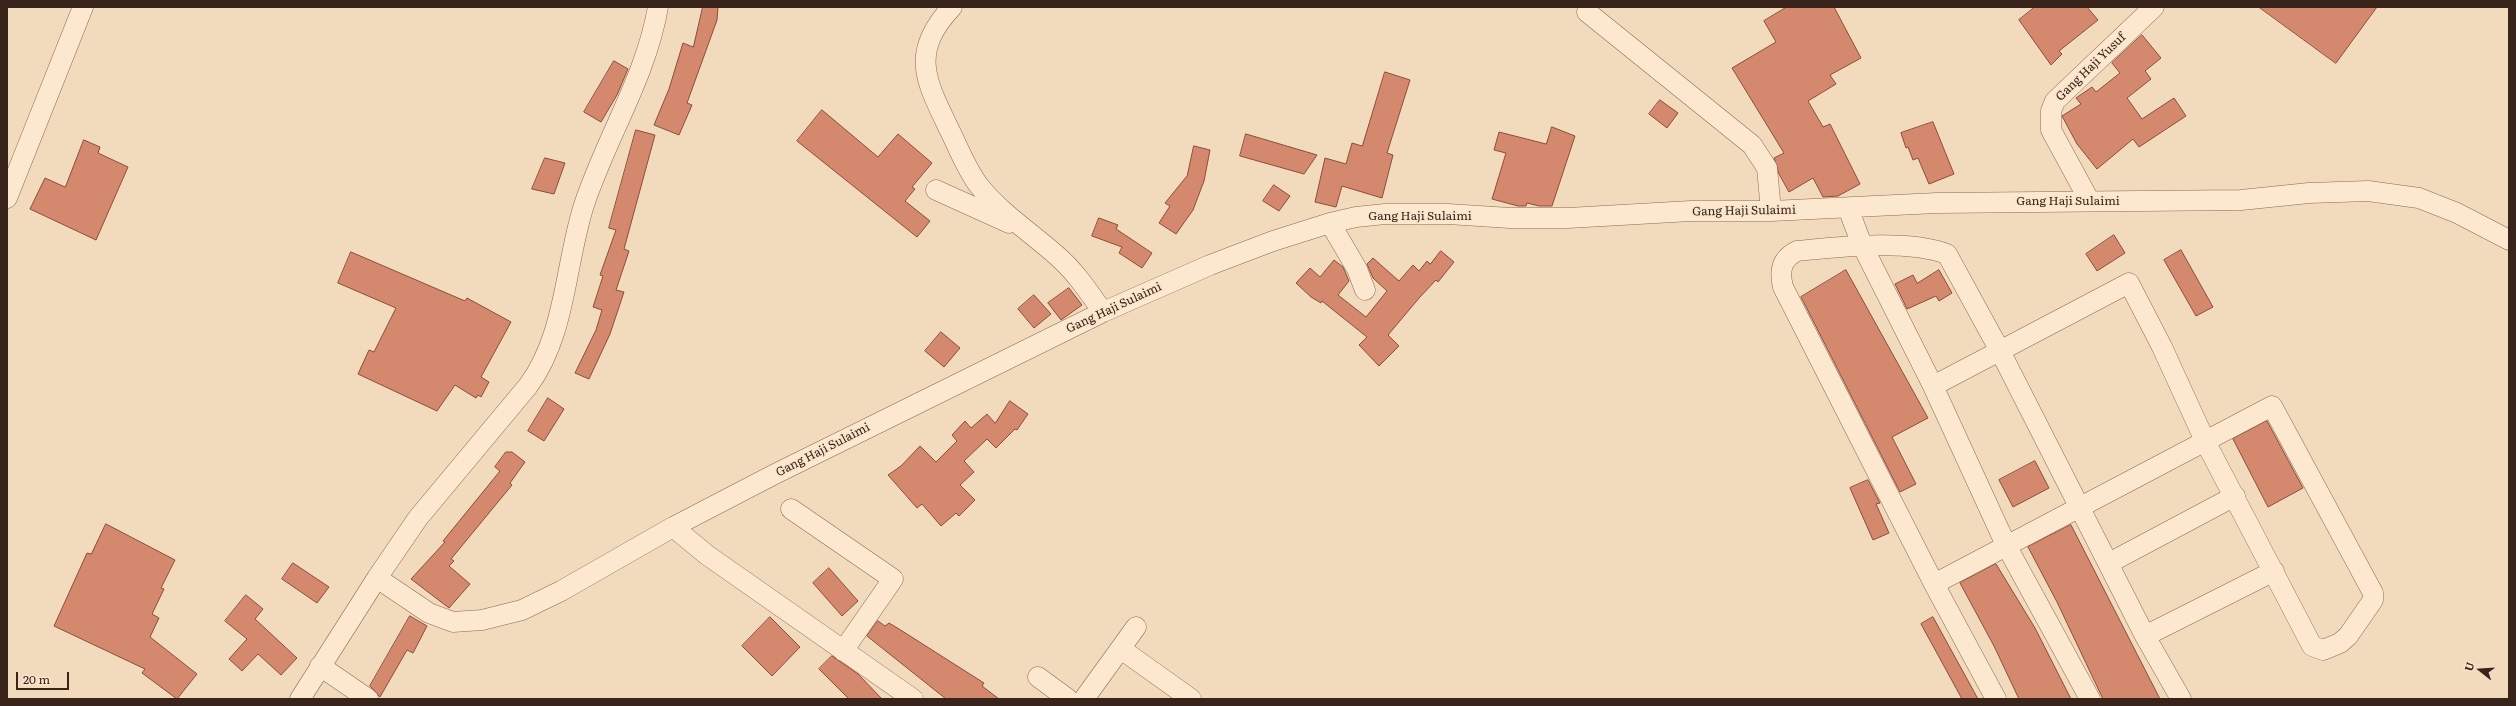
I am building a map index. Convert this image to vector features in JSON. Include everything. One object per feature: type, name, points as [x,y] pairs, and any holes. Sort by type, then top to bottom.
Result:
[{"type":"street","points":[[7,198],[83,7]]},
{"type":"street","points":[[300,699],[377,578],[426,507],[528,386],[543,364],[555,327],[584,207],[604,153],[640,72],[649,46],[658,7]]},
{"type":"street","points":[[952,7],[938,22],[928,42],[925,64],[929,86],[957,145],[979,186],[1026,230],[1068,266],[1081,280],[1103,312]]},
{"type":"street","name":"Gang Haji Yusuf","points":[[2089,200],[2052,130],[2051,111],[2055,101],[2154,7]]},
{"type":"street","points":[[1587,12],[1752,145],[1767,168],[1771,211]]},
{"type":"street","points":[[936,190],[1026,230]]},
{"type":"street","name":"Gang Haji Sulaimi","points":[[377,578],[440,618],[459,622],[482,620],[522,610],[554,594],[673,527],[882,420],[1103,312],[1210,265],[1330,223],[1385,214],[1448,214],[1537,219],[1691,211],[1771,211],[1937,203],[2089,200],[2241,200],[2309,193],[2368,191],[2420,198],[2457,213],[2509,240]]},
{"type":"street","points":[[1848,208],[1862,245],[1933,386],[2006,545],[2090,699]]},
{"type":"street","points":[[1330,223],[1357,269],[1365,290]]},
{"type":"street","points":[[1996,699],[1934,584],[1783,287],[1780,276],[1782,264],[1788,256],[1797,251],[1862,245],[1926,249],[1947,254],[2000,351],[2145,636],[2181,699]]},
{"type":"street","points":[[1933,386],[2129,283],[2162,347],[2206,443],[2312,646],[2320,650],[2340,643],[2348,636],[2373,600],[2373,593],[2274,407],[2269,407],[2206,443],[2006,545],[1934,584]]},
{"type":"street","points":[[2109,564],[2235,496]]},
{"type":"street","points":[[791,509],[893,579],[843,651]]},
{"type":"street","points":[[673,527],[707,555],[914,699]]},
{"type":"street","points":[[2145,636],[2274,571]]},
{"type":"street","points":[[1084,699],[1136,627]]},
{"type":"street","points":[[1121,649],[1191,699]]},
{"type":"street","points":[[320,666],[368,699]]},
{"type":"street","points":[[1038,677],[1068,699]]},
{"type":"building","points":[[703,7],[718,7],[717,20],[687,103],[692,105],[679,135],[654,125],[669,89],[683,43],[693,47]]},
{"type":"building","points":[[1787,7],[1834,7],[1861,58],[1830,75],[1836,84],[1808,101],[1823,127],[1830,124],[1860,184],[1838,196],[1823,197],[1813,178],[1789,192],[1779,174],[1774,158],[1784,153],[1732,68],[1776,42],[1764,21]]},
{"type":"building","points":[[2035,7],[2087,7],[2098,20],[2059,51],[2062,54],[2051,65],[2019,20]]},
{"type":"building","points":[[2259,7],[2377,7],[2336,63]]},
{"type":"building","points":[[2142,35],[2161,58],[2145,71],[2151,79],[2127,98],[2142,119],[2174,98],[2186,116],[2139,147],[2133,139],[2097,169],[2077,144],[2062,116],[2081,104],[2076,98],[2092,87],[2096,92],[2120,73],[2112,63]]},
{"type":"building","points":[[614,61],[628,69],[617,95],[601,122],[584,112]]},
{"type":"building","points":[[1385,72],[1410,80],[1387,153],[1393,155],[1382,198],[1342,186],[1336,207],[1315,202],[1325,158],[1346,164],[1352,143],[1362,146]]},
{"type":"building","points":[[1660,100],[1678,113],[1667,128],[1649,114]]},
{"type":"building","points":[[822,110],[878,157],[898,134],[932,163],[912,187],[915,189],[905,201],[930,221],[917,237],[797,141]]},
{"type":"building","points":[[1933,122],[1954,174],[1929,184],[1918,158],[1913,160],[1908,147],[1906,148],[1901,133]]},
{"type":"building","points":[[1552,127],[1575,136],[1552,206],[1539,206],[1527,203],[1526,206],[1518,206],[1492,199],[1506,153],[1494,150],[1499,132],[1546,144]]},
{"type":"building","points":[[636,130],[655,135],[624,249],[629,251],[616,290],[624,292],[610,334],[589,379],[575,373],[596,330],[602,310],[593,307],[603,276],[600,275],[616,230],[609,228]]},
{"type":"building","points":[[1246,134],[1317,155],[1304,174],[1240,156]]},
{"type":"building","points":[[84,140],[100,147],[98,153],[128,167],[96,240],[30,209],[45,178],[65,187]]},
{"type":"building","points":[[1194,146],[1210,150],[1204,181],[1193,210],[1176,234],[1159,223],[1170,206],[1165,203],[1187,176]]},
{"type":"building","points":[[545,158],[565,163],[554,194],[532,189]]},
{"type":"building","points":[[1274,185],[1290,196],[1279,211],[1263,201]]},
{"type":"building","points":[[1099,218],[1118,225],[1116,229],[1152,253],[1142,268],[1119,253],[1122,247],[1092,236]]},
{"type":"building","points":[[2114,235],[2125,253],[2097,271],[2086,254]]},
{"type":"building","points":[[2181,250],[2213,307],[2196,316],[2164,260]]},
{"type":"building","points":[[1441,251],[1454,262],[1438,282],[1436,280],[1420,297],[1388,335],[1399,346],[1379,366],[1359,345],[1367,337],[1322,301],[1321,303],[1311,297],[1296,283],[1310,268],[1320,277],[1334,260],[1343,267],[1349,281],[1338,295],[1366,317],[1387,291],[1373,278],[1367,264],[1373,258],[1399,281],[1413,265],[1419,271],[1427,261],[1430,264]]},
{"type":"building","points":[[351,252],[465,301],[467,298],[511,322],[481,377],[489,382],[481,397],[478,395],[476,398],[455,385],[437,411],[358,374],[369,350],[374,352],[396,308],[338,283]]},
{"type":"building","points":[[1846,270],[1928,418],[1892,437],[1916,484],[1900,492],[1801,297]]},
{"type":"building","points":[[1939,270],[1952,293],[1939,301],[1936,296],[1907,309],[1895,284],[1913,275],[1917,283]]},
{"type":"building","points":[[1069,288],[1082,305],[1061,320],[1048,303]]},
{"type":"building","points":[[1034,295],[1051,314],[1034,328],[1018,309]]},
{"type":"building","points":[[941,332],[960,348],[944,367],[925,351]]},
{"type":"building","points":[[548,398],[564,409],[544,441],[528,431]]},
{"type":"building","points":[[1010,401],[1028,414],[1017,430],[1015,429],[996,448],[987,439],[964,461],[974,472],[960,485],[975,500],[959,516],[956,513],[941,526],[922,504],[917,508],[888,475],[901,466],[920,446],[936,462],[957,441],[952,435],[965,421],[971,428],[987,414],[995,423]]},
{"type":"building","points":[[2267,421],[2303,488],[2268,507],[2233,439]]},
{"type":"building","points":[[506,452],[512,452],[525,462],[510,483],[512,485],[451,559],[454,561],[449,566],[470,584],[449,608],[411,579],[445,542],[443,541],[500,471],[495,467]]},
{"type":"building","points":[[2035,461],[2049,488],[2013,507],[1999,480]]},
{"type":"building","points":[[1868,480],[1880,503],[1876,504],[1889,533],[1873,540],[1850,488]]},
{"type":"building","points":[[106,524],[175,560],[161,588],[164,589],[152,614],[159,618],[150,637],[197,674],[177,699],[142,673],[145,669],[54,626],[87,553],[91,554]]},
{"type":"building","points":[[2071,525],[2160,699],[2103,699],[2057,602],[2028,547]]},
{"type":"building","points":[[293,563],[329,587],[317,603],[282,579]]},
{"type":"building","points":[[1996,564],[2035,628],[2071,699],[2019,699],[1994,646],[1960,583]]},
{"type":"building","points":[[829,568],[858,601],[842,616],[813,583]]},
{"type":"building","points":[[246,595],[263,609],[255,619],[297,658],[281,675],[258,654],[242,671],[229,659],[247,639],[225,621]]},
{"type":"building","points":[[410,616],[427,626],[413,653],[407,650],[380,697],[370,686]]},
{"type":"building","points":[[770,617],[800,647],[772,676],[742,646]]},
{"type":"building","points":[[1933,617],[1978,699],[1962,699],[1921,624]]},
{"type":"building","points":[[878,621],[885,626],[889,623],[984,683],[982,686],[999,699],[946,699],[867,636]]},
{"type":"building","points":[[832,656],[858,674],[882,699],[849,699],[819,669]]}]
